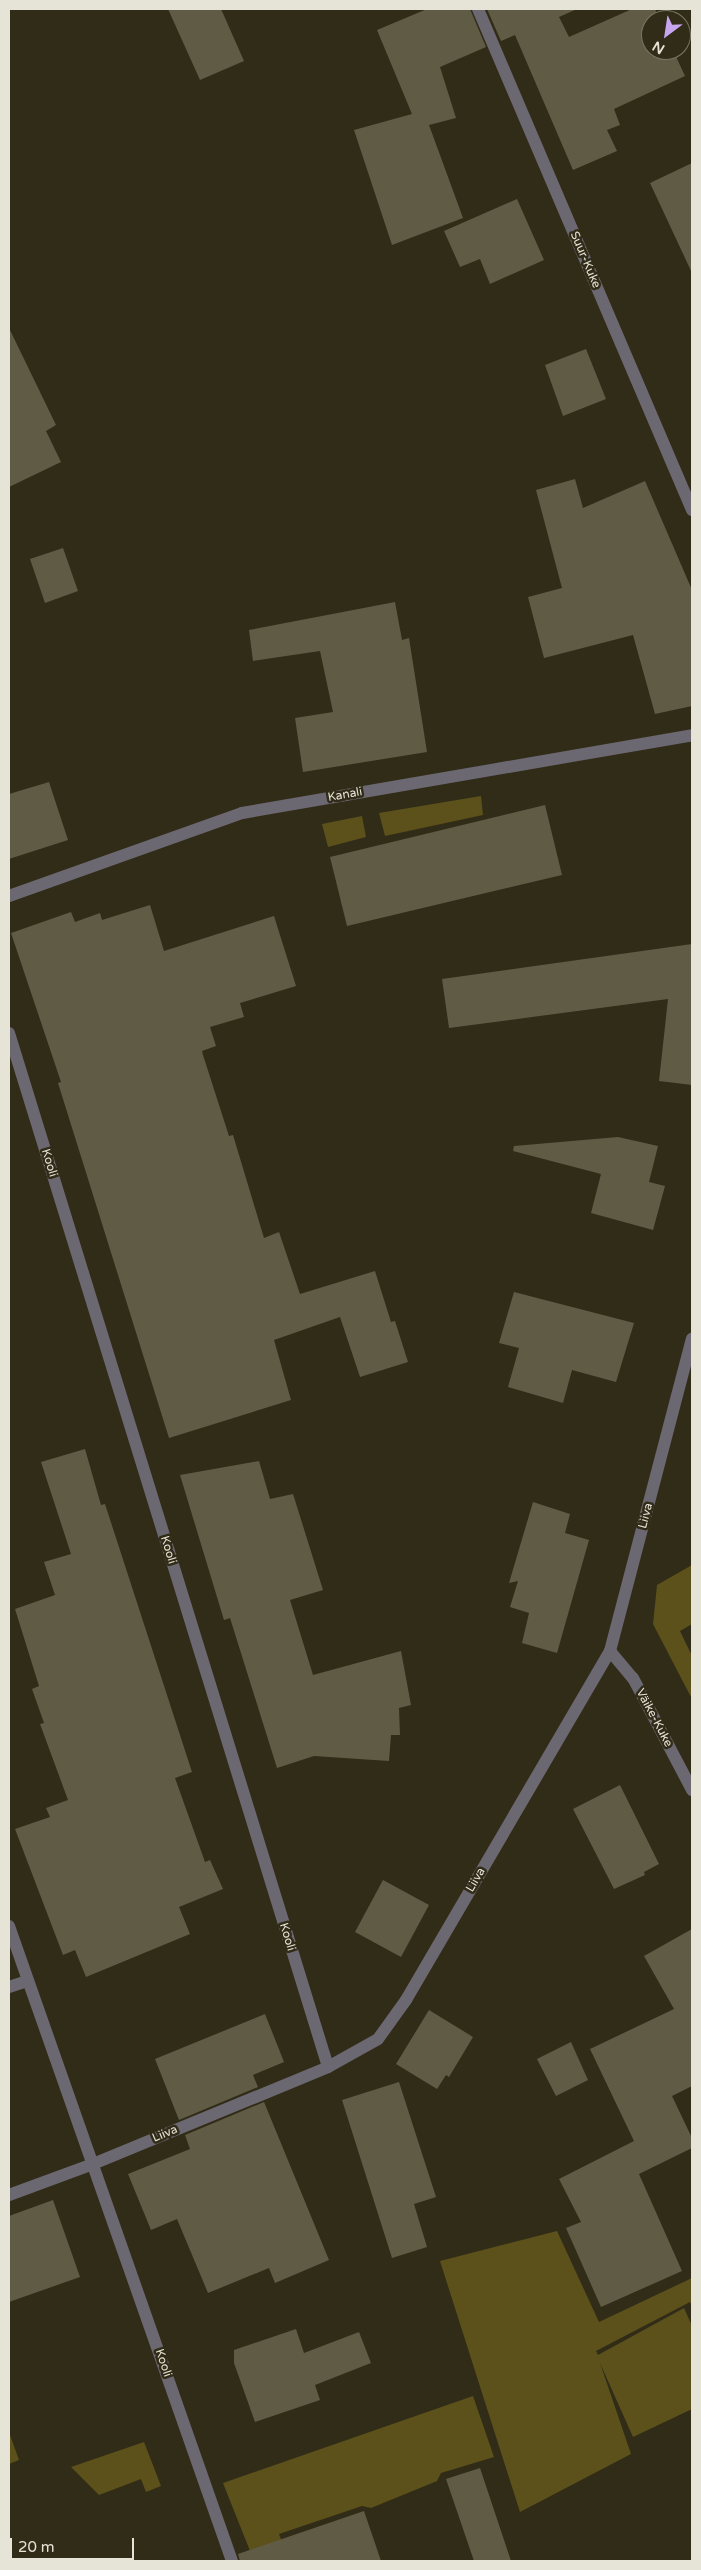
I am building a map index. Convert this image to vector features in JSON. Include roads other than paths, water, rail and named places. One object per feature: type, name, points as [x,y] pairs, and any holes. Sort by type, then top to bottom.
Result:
[{"type":"street","name":"Suur-Kuke","points":[[478,9],[692,510]]},
{"type":"street","name":"Kanali","points":[[9,896],[242,813],[692,734]]},
{"type":"street","name":"Kooli","points":[[9,1033],[328,2067]]},
{"type":"street","name":"Liiva","points":[[9,2195],[93,2164],[328,2067],[378,2039],[406,2000],[610,1651],[692,1339]]},
{"type":"street","name":"Väike-Kuke","points":[[610,1651],[633,1678],[692,1790]]},
{"type":"street","name":"Kooli","points":[[9,1926],[232,2561]]},
{"type":"street","points":[[9,1987],[28,1981]]}]
